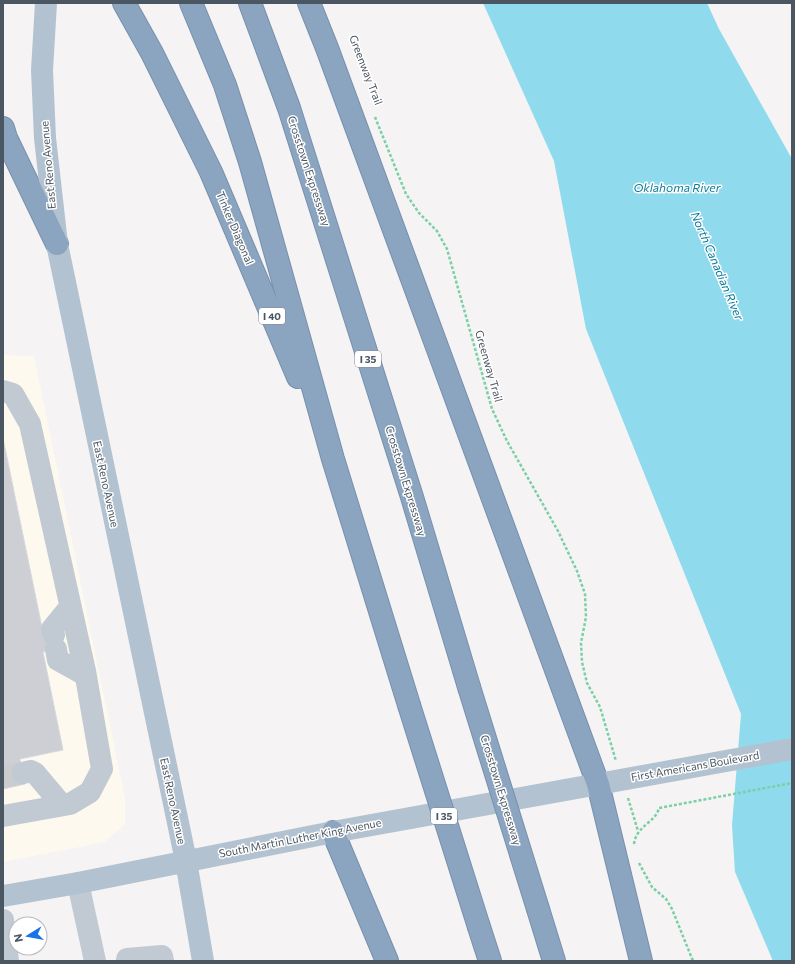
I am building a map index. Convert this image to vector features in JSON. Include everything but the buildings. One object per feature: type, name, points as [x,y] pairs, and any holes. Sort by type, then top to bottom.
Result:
[{"type":"highway","name":"Tinker Diagonal","points":[[124,3],[152,53],[211,172],[333,459]]},
{"type":"highway","name":"I 35","points":[[190,3],[225,85],[250,162],[333,459],[490,961]]},
{"type":"highway","name":"Crosstown Expressway","points":[[250,3],[289,108],[412,497],[554,961]]},
{"type":"highway","points":[[309,3],[330,56],[598,784],[641,961]]},
{"type":"highway","points":[[3,128],[6,138],[57,244]]},
{"type":"highway","points":[[333,832],[387,961]]},
{"type":"main road","name":"East Reno Avenue","points":[[46,3],[42,70],[45,138],[57,244],[186,861],[203,961]]},
{"type":"main road","name":"First Americans Boulevard","points":[[598,784],[792,749]]},
{"type":"main road","name":"South Martin Luther King Avenue","points":[[3,896],[78,883],[333,832],[598,784]]},
{"type":"lane","points":[[3,391],[13,394],[30,424],[85,675],[102,769],[90,792],[70,804],[3,816]]},
{"type":"lane","points":[[70,607],[52,628],[58,660],[85,675]]},
{"type":"lane","points":[[23,773],[31,771],[35,773],[62,805]]},
{"type":"lane","points":[[78,883],[95,961]]},
{"type":"lane","points":[[3,920],[8,961]]},
{"type":"lane","points":[[123,960],[162,956],[163,961]]},
{"type":"path","name":"Greenway Trail","points":[[373,112],[406,194],[419,213],[436,231],[447,249],[492,409],[507,441],[558,530],[577,571],[584,594],[586,616],[581,643],[582,662],[587,683],[600,706],[610,737]]},
{"type":"path","points":[[635,849],[633,843],[638,832],[658,813],[659,808],[792,783]]},
{"type":"path","points":[[638,860],[652,887],[666,899],[672,908],[693,961]]},
{"type":"shaded area","points":[[3,355],[34,356],[125,798],[125,824],[105,842],[3,862]]},
{"type":"water","name":"Oklahoma River","points":[[483,3],[707,3],[719,29],[792,159],[792,961],[773,961],[735,872],[732,825],[741,714],[586,329],[554,161]]},
{"type":"tunnel","points":[[3,777],[23,773]]},
{"type":"water label","name":"North Canadian River","points":[[717,266]]}]
